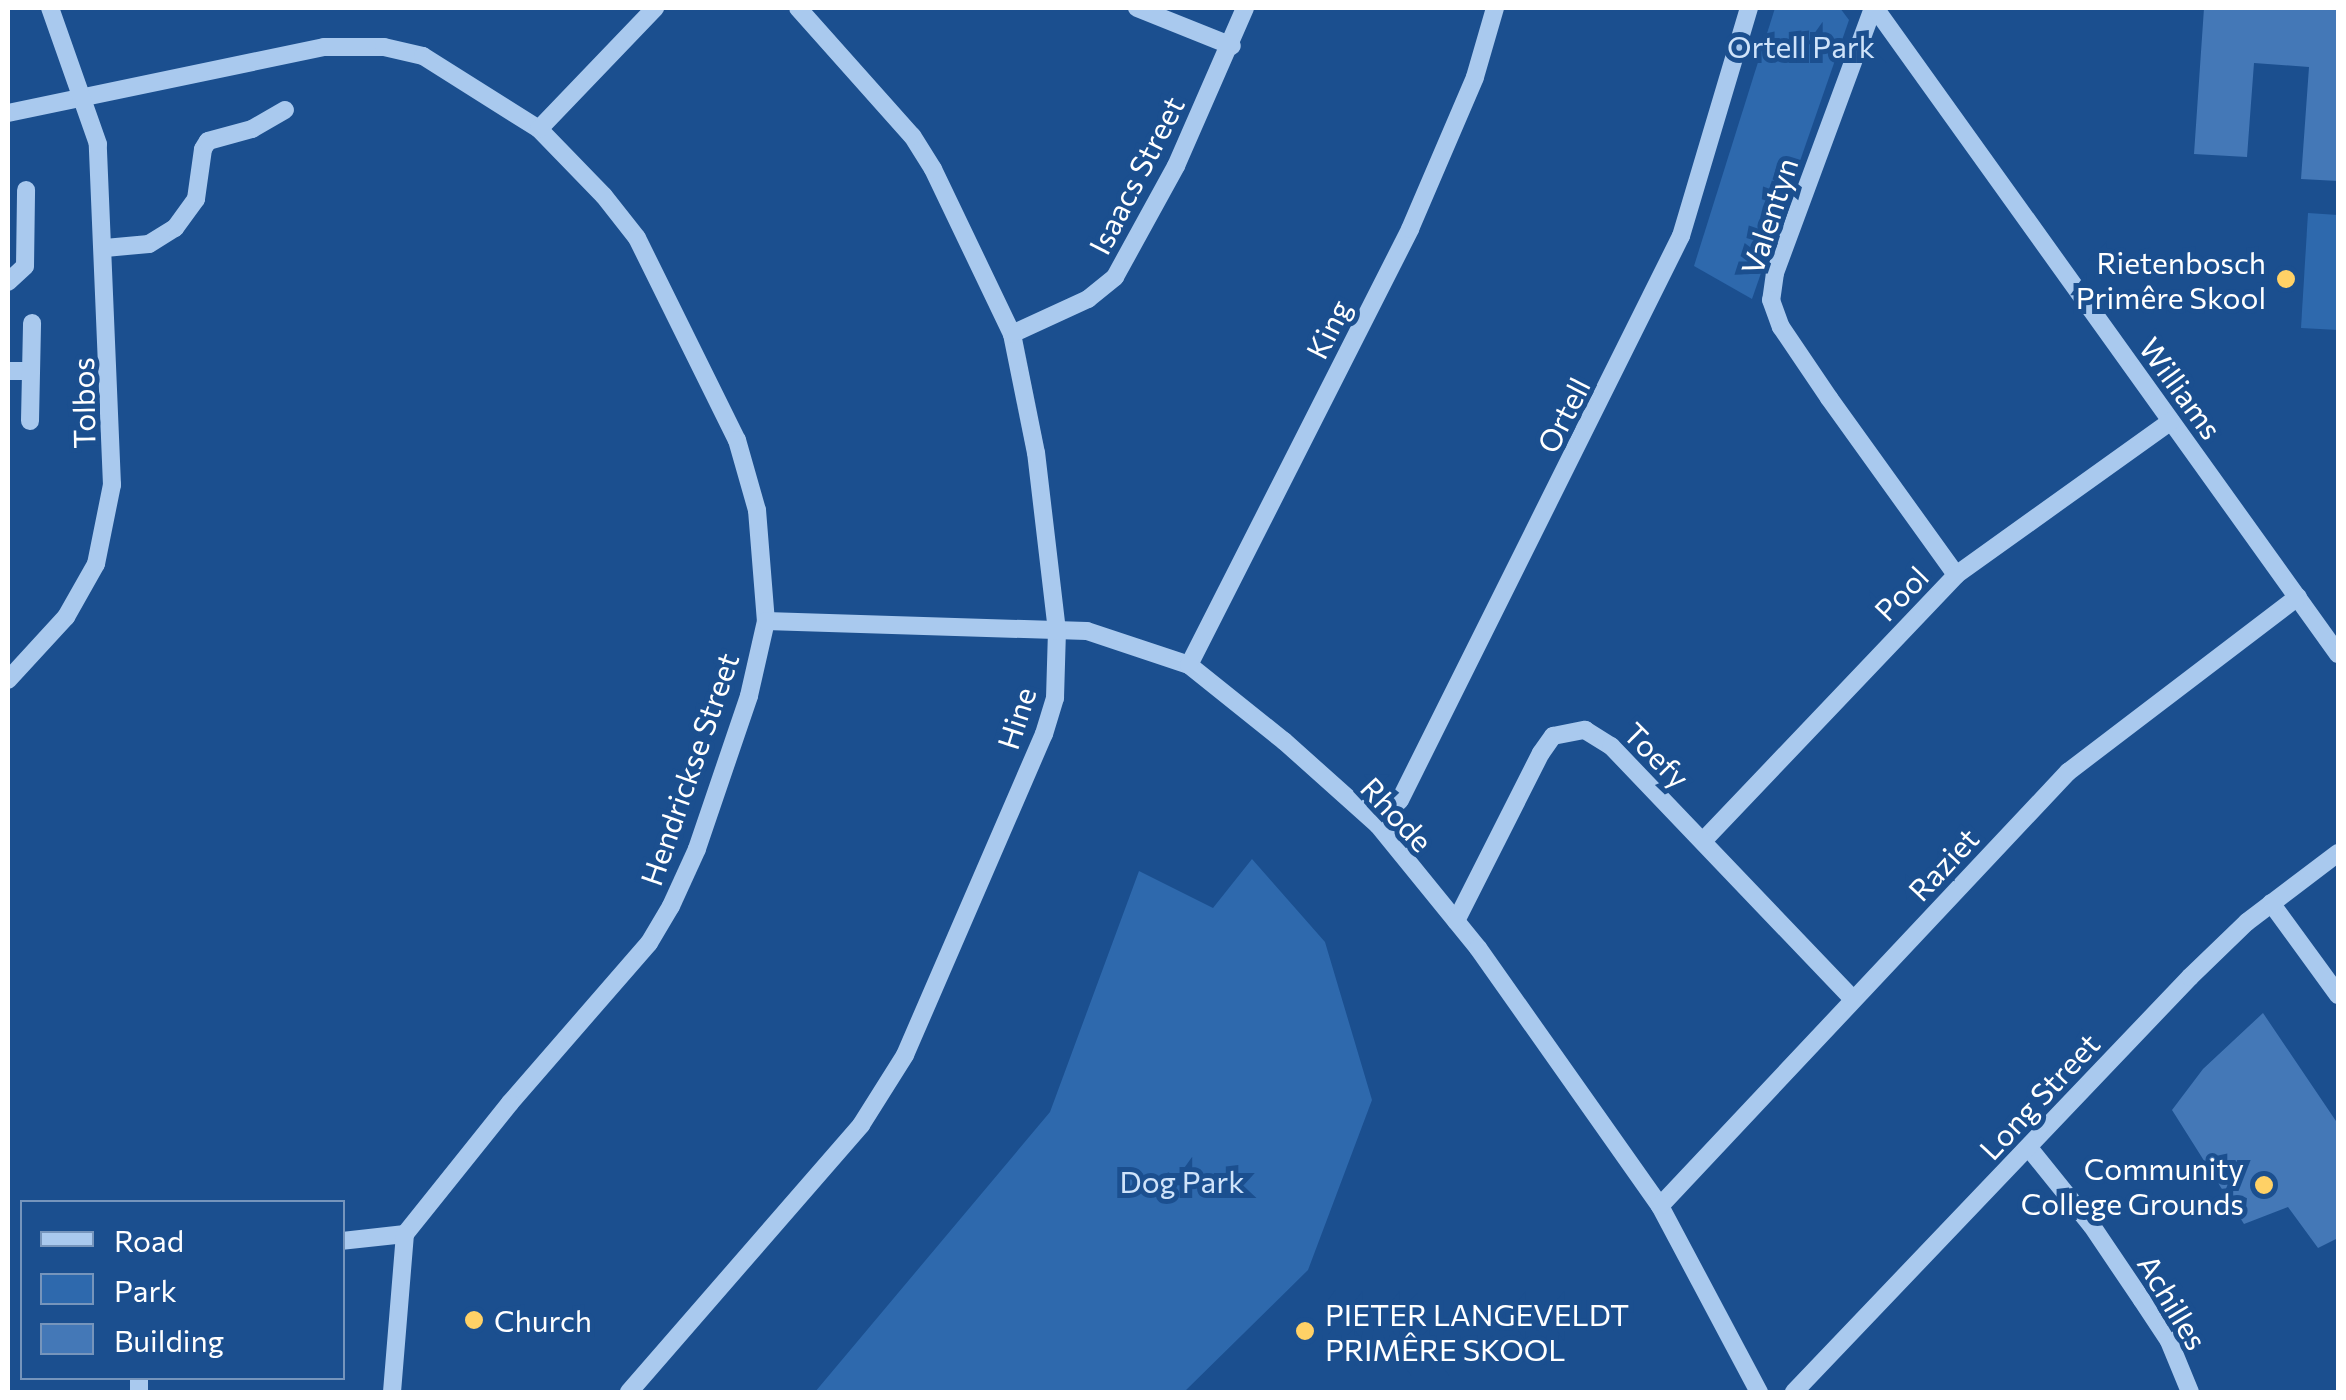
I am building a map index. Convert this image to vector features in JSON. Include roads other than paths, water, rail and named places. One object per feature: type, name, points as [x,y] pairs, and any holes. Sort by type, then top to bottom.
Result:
[{"type":"street","name":"Tolbos","points":[[8,680],[66,617],[96,564],[112,485],[106,248],[98,144],[50,8]]},
{"type":"street","points":[[540,129],[655,8]]},
{"type":"street","name":"Hine","points":[[629,1392],[862,1125],[904,1055],[1044,734],[1056,698],[1057,631],[1036,454],[1012,334],[912,136],[798,8]]},
{"type":"street","points":[[1137,8],[1232,46]]},
{"type":"street","name":"Isaacs Street","points":[[1012,334],[1088,299],[1115,277],[1176,166],[1232,46],[1245,8]]},
{"type":"street","name":"King","points":[[1189,665],[1410,229],[1475,76],[1494,8]]},
{"type":"street","name":"Ortell","points":[[1378,825],[1400,800],[1680,236],[1749,8]]},
{"type":"street","name":"Williams","points":[[1874,8],[2338,654]]},
{"type":"street","name":"Valentyn","points":[[1874,8],[1775,273],[1771,300],[1781,326],[1810,370],[1956,575]]},
{"type":"street","name":"Hendrickse Street","points":[[8,113],[352,44],[423,56],[540,129],[637,238],[737,440],[757,510],[766,621],[749,696],[697,849],[672,906],[650,943],[510,1103],[405,1234]]},
{"type":"street","points":[[106,248],[149,244],[175,228],[196,199],[202,149],[208,141],[252,130],[285,110]]},
{"type":"street","points":[[8,282],[25,266],[26,190]]},
{"type":"street","points":[[30,421],[32,323]]},
{"type":"street","points":[[8,372],[31,372]]},
{"type":"street","name":"Pool","points":[[1703,841],[1956,575],[2170,421]]},
{"type":"street","name":"Raziet","points":[[1660,1206],[2068,772],[2298,597]]},
{"type":"street","name":"Rhode","points":[[766,621],[1086,631],[1189,665],[1284,741],[1378,825],[1456,921],[1660,1206],[1759,1392]]},
{"type":"street","name":"Toefy","points":[[1456,921],[1540,753],[1553,736],[1568,730],[1585,730],[1611,746],[1853,1000]]},
{"type":"street","name":"Long Street","points":[[1794,1392],[2190,977],[2271,903],[2338,853]]},
{"type":"street","points":[[2271,903],[2338,995]]},
{"type":"street","name":"Achilles","points":[[2028,1148],[2092,1226],[2142,1300],[2169,1341],[2190,1392]]},
{"type":"street","points":[[345,1242],[405,1234],[392,1392]]},
{"type":"place","name":"Rietenbosch Primêre Skool","points":[[2286,279]]},
{"type":"place","name":"Community College Grounds","points":[[2264,1185]]},
{"type":"place","name":"Church","points":[[474,1320]]},
{"type":"place","name":"PIETER LANGEVELDT PRIMÊRE SKOOL","points":[[1305,1331]]},
{"type":"park label","name":"Ortell Park","points":[[1801,46]]},
{"type":"park label","name":"Dog Park","points":[[1182,1181]]}]
